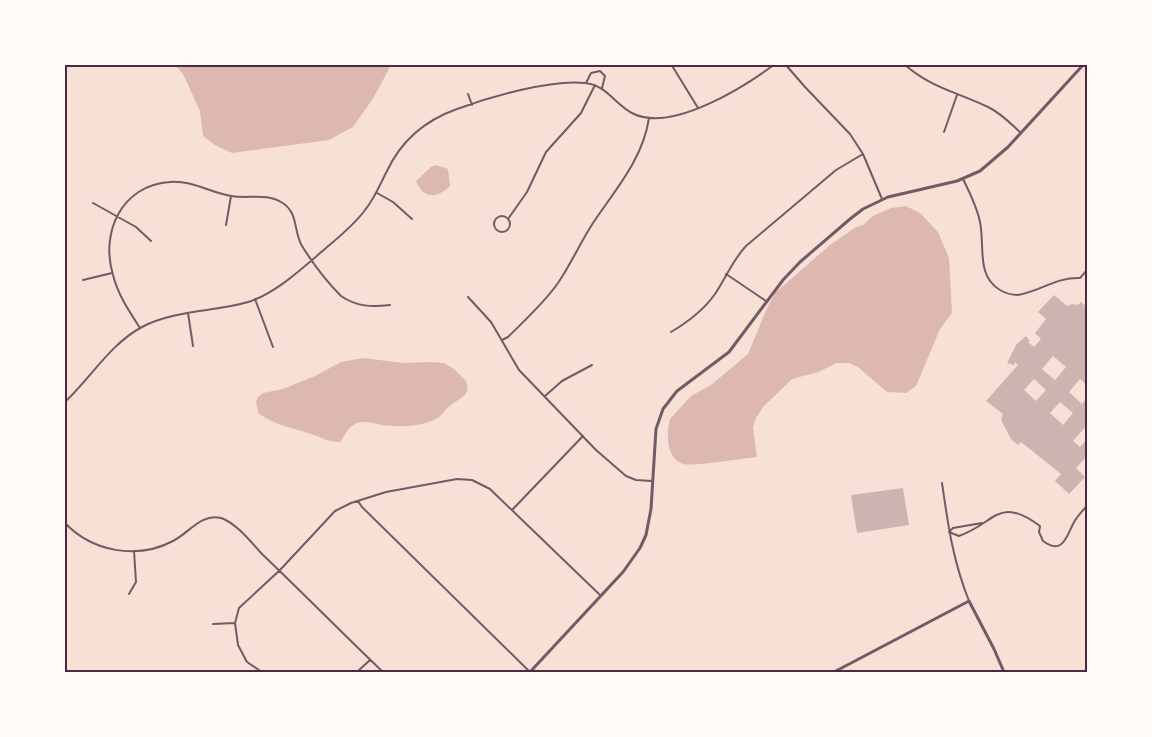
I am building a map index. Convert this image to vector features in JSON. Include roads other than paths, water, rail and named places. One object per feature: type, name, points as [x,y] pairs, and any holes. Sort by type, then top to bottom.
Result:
[{"type":"street","points":[[671,64],[698,108]]},
{"type":"street","points":[[64,403],[115,348],[140,328],[159,320],[255,299],[272,290],[313,259],[365,212],[395,156],[415,133],[442,116],[525,89],[586,82],[602,88],[627,110],[649,118],[665,118],[698,108],[775,64]]},
{"type":"street","points":[[785,64],[850,134],[863,153],[882,200]]},
{"type":"street","points":[[904,64],[928,83],[996,111],[1021,133]]},
{"type":"street","points":[[358,500],[405,552],[530,672],[631,562],[642,542],[651,509],[654,440],[659,417],[677,391],[729,352],[766,301],[800,262],[863,209],[882,200],[963,179],[980,171],[1021,133],[1084,64]]},
{"type":"street","points":[[586,82],[591,73],[600,71],[605,76],[602,88]]},
{"type":"street","points":[[508,219],[527,192],[546,152],[581,113],[595,85]]},
{"type":"street","points":[[468,94],[472,105]]},
{"type":"street","points":[[944,132],[957,95]]},
{"type":"street","points":[[502,340],[508,337],[544,301],[559,281],[586,234],[638,156],[644,142],[649,118]]},
{"type":"street","points":[[671,332],[687,322],[706,305],[735,259],[753,239],[836,170],[863,153]]},
{"type":"street","points":[[963,179],[980,223],[985,273],[998,289],[1016,295],[1058,280],[1080,278],[1088,269]]},
{"type":"street","points":[[140,328],[121,296],[112,273],[109,240],[116,216],[127,201],[146,188],[170,182],[192,184],[231,196],[266,197],[283,202],[294,214],[300,243],[336,291],[348,301],[364,306],[390,305]]},
{"type":"street","points":[[377,193],[393,202],[412,219]]},
{"type":"street","points":[[226,225],[231,196]]},
{"type":"street","points":[[93,203],[136,227],[151,241]]},
{"type":"street","points":[[504,216],[508,219],[509,229],[501,232],[496,230],[494,225],[496,218],[504,216]]},
{"type":"street","points":[[83,280],[112,273]]},
{"type":"street","points":[[726,274],[766,301]]},
{"type":"street","points":[[468,297],[491,322],[519,370],[604,458],[626,476],[652,482]]},
{"type":"street","points":[[255,299],[273,346]]},
{"type":"street","points":[[188,313],[193,346]]},
{"type":"street","points":[[545,396],[562,381],[592,366]]},
{"type":"street","points":[[512,510],[583,436]]},
{"type":"street","points":[[262,672],[247,662],[237,645],[235,622],[243,602],[280,570],[327,519],[343,506],[386,492],[466,479],[484,484],[601,596]]},
{"type":"street","points":[[942,483],[955,562],[969,601],[1004,672]]},
{"type":"street","points":[[950,532],[959,536],[977,529],[982,523],[999,513],[1013,511],[1040,526],[1043,542],[1057,546],[1067,538],[1073,523],[1088,505]]},
{"type":"street","points":[[64,522],[89,542],[116,550],[134,551],[159,547],[171,542],[206,518],[218,518],[229,523],[383,672]]},
{"type":"street","points":[[950,532],[953,528],[982,523]]},
{"type":"street","points":[[129,594],[136,582],[134,551]]},
{"type":"street","points":[[834,672],[969,601]]},
{"type":"street","points":[[213,624],[235,622]]},
{"type":"street","points":[[357,672],[370,660]]}]
